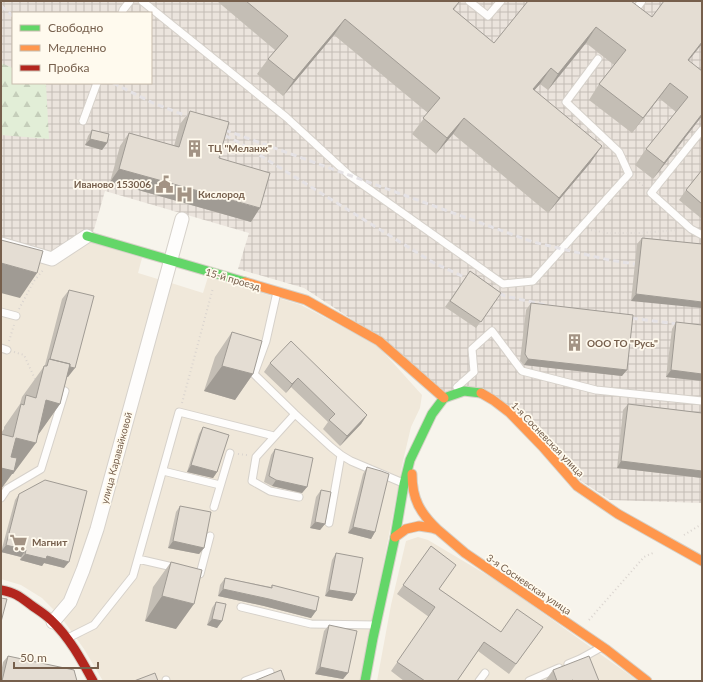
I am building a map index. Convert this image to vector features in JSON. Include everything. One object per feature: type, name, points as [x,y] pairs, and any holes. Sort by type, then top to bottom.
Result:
[{"type":"main road","name":"15-й проезд","points":[[87,236],[306,300],[379,341],[444,398]]},
{"type":"main road","name":"1-я Сосневская улица","points":[[444,398],[464,391],[481,393],[494,400],[510,412],[577,486],[618,514],[702,561]]},
{"type":"main road","points":[[365,681],[410,460],[432,414],[444,398]]},
{"type":"main road","points":[[414,453],[412,468],[414,494],[422,514],[438,530]]},
{"type":"main road","name":"3-я Сосневская улица","points":[[395,537],[406,529],[419,526],[438,530],[465,553],[602,646],[647,681]]},
{"type":"main road","points":[[1,590],[16,595],[36,608],[53,622],[67,638],[83,661],[93,681]]},
{"type":"street","name":"улица Каравайковой","points":[[53,622],[70,602],[97,529],[182,218]]},
{"type":"street","name":"15-й проезд","points":[[52,259],[87,236]]},
{"type":"street","points":[[1,244],[52,259]]},
{"type":"lane","points":[[123,12],[130,1]]},
{"type":"lane","points":[[142,1],[286,117],[349,175],[503,284],[533,282],[629,174],[619,152],[566,102],[598,59]]},
{"type":"lane","points":[[469,1],[488,16],[501,1]]},
{"type":"lane","points":[[634,12],[642,1]]},
{"type":"lane","points":[[83,121],[97,84]]},
{"type":"lane","points":[[702,130],[651,193],[691,229],[702,235]]},
{"type":"lane","points":[[277,292],[266,342],[254,374],[295,414],[341,455],[351,461],[404,484]]},
{"type":"lane","points":[[3,315],[16,316]]},
{"type":"lane","points":[[444,398],[474,372],[472,350],[492,331],[522,371],[596,390],[702,401]]},
{"type":"lane","points":[[1,498],[7,489],[41,469],[65,391],[35,379]]},
{"type":"lane","points":[[67,638],[94,625],[133,576],[179,412],[274,436]]},
{"type":"lane","points":[[295,414],[256,457],[252,481],[270,491],[300,497]]},
{"type":"lane","points":[[214,507],[230,453]]},
{"type":"lane","points":[[329,523],[341,455]]},
{"type":"lane","points":[[163,471],[220,485]]},
{"type":"lane","points":[[193,572],[200,574],[210,536]]},
{"type":"lane","points":[[138,559],[185,570]]},
{"type":"lane","points":[[240,608],[311,624],[376,625]]},
{"type":"lane","points":[[529,681],[582,664],[602,646]]},
{"type":"lane","points":[[245,681],[270,672]]},
{"type":"lane","points":[[479,681],[485,673]]},
{"type":"path","points":[[629,174],[651,193]]},
{"type":"path","points":[[581,228],[607,233],[641,233],[691,229]]},
{"type":"path","points":[[35,379],[24,355],[4,349],[16,316],[34,281],[52,259]]},
{"type":"path","points":[[179,412],[216,274]]},
{"type":"path","points":[[230,453],[256,457]]},
{"type":"path","points":[[581,632],[588,621],[644,557],[672,544],[702,524]]},
{"type":"shaded area","points":[[1,1],[702,1],[702,503],[610,500],[581,481],[495,398],[444,394],[382,339],[304,288],[238,269],[249,233],[105,191],[93,233],[51,254],[1,240]]},
{"type":"shaded area","points":[[90,242],[142,258],[138,273],[161,280],[80,568],[68,601],[57,613],[42,598],[21,585],[1,579],[1,248],[52,264]]},
{"type":"shaded area","points":[[208,277],[301,305],[377,345],[422,395],[420,408],[411,427],[403,461],[361,681],[103,681],[84,649],[61,617],[73,604],[168,282],[203,293]]},
{"type":"shaded area","points":[[418,537],[428,540],[502,584],[638,681],[377,681],[391,605],[406,541]]},
{"type":"green space","points":[[1,63],[12,68],[12,84],[46,84],[49,139],[1,135]]},
{"type":"building","points":[[246,1],[460,1],[453,9],[494,43],[528,1],[631,1],[652,17],[664,1],[702,1],[702,42],[688,60],[702,71],[702,114],[664,163],[646,149],[688,97],[670,83],[643,118],[599,84],[626,50],[596,27],[558,74],[551,68],[533,89],[602,146],[559,198],[464,118],[447,138],[423,118],[440,98],[345,19],[294,80],[268,59],[288,36]]},
{"type":"building","points":[[190,111],[229,122],[219,158],[270,173],[260,208],[119,169],[129,133],[179,147]]},
{"type":"building","points":[[92,130],[109,134],[107,143],[90,139]]},
{"type":"building","points":[[702,170],[702,204],[686,190]]},
{"type":"building","points":[[642,238],[702,244],[702,302],[636,294]]},
{"type":"building","points":[[1,240],[43,251],[37,273],[1,263]]},
{"type":"building","points":[[470,271],[501,293],[481,322],[450,301]]},
{"type":"building","points":[[69,290],[94,296],[75,368],[70,367],[70,364],[50,359]]},
{"type":"building","name":"ООО ТО \"Русь\"","points":[[531,303],[633,315],[627,370],[528,359],[525,354]]},
{"type":"building","points":[[676,322],[702,325],[702,374],[671,370]]},
{"type":"building","points":[[232,332],[262,341],[253,374],[222,366]]},
{"type":"building","points":[[291,341],[367,415],[347,436],[329,420],[335,414],[298,378],[292,384],[270,363]]},
{"type":"building","points":[[49,359],[70,364],[60,404],[46,400],[36,443],[16,438],[11,457],[17,458],[14,471],[1,468],[1,434],[13,437],[21,404],[24,405],[26,395],[36,398],[44,366],[47,366]]},
{"type":"building","points":[[628,404],[702,413],[702,471],[621,461]]},
{"type":"building","points":[[203,427],[229,435],[217,472],[191,465]]},
{"type":"building","points":[[275,449],[313,458],[307,487],[276,480],[269,476]]},
{"type":"building","points":[[367,467],[389,474],[375,532],[353,527]]},
{"type":"building","points":[[45,480],[87,491],[69,562],[47,556],[46,559],[25,554],[26,550],[6,545],[19,494]]},
{"type":"building","points":[[321,490],[331,492],[325,524],[315,522]]},
{"type":"building","points":[[180,506],[211,512],[204,548],[173,541]]},
{"type":"building","points":[[431,546],[456,565],[439,589],[501,632],[517,609],[543,627],[516,664],[484,642],[457,681],[425,681],[397,662],[435,607],[403,585]]},
{"type":"building","points":[[336,553],[363,558],[356,594],[329,590]]},
{"type":"building","points":[[171,562],[202,570],[194,604],[162,596]]},
{"type":"building","points":[[225,578],[272,588],[272,585],[319,597],[316,611],[223,589]]},
{"type":"building","points":[[1,598],[7,599],[1,622]]},
{"type":"building","points":[[216,602],[226,604],[222,621],[212,619]]},
{"type":"building","points":[[329,625],[357,631],[348,673],[320,667]]},
{"type":"building","points":[[8,656],[74,670],[77,681],[2,681]]},
{"type":"building","points":[[589,656],[599,681],[557,681],[553,670]]},
{"type":"building","points":[[281,670],[285,681],[254,681]]},
{"type":"building","points":[[155,673],[158,681],[134,681]]},
{"type":"railway","points":[[1,6],[12,15]]},
{"type":"railway","points":[[115,84],[153,103],[197,120]]},
{"type":"railway","points":[[225,130],[533,242],[609,260],[635,264]]},
{"type":"railway","points":[[216,131],[240,143],[434,263],[475,282]]},
{"type":"railway","points":[[491,289],[505,296],[554,307]]},
{"type":"railway","points":[[622,317],[702,327]]},
{"type":"traffic: fast","points":[[87,236],[245,282]]},
{"type":"traffic: fast","points":[[365,681],[410,460],[432,414],[444,398],[464,391],[481,393]]},
{"type":"traffic: slow","points":[[245,282],[306,300],[379,341],[444,398]]},
{"type":"traffic: slow","points":[[481,393],[510,413],[542,446],[577,486],[618,514],[702,561]]},
{"type":"traffic: slow","points":[[412,474],[412,483],[418,505],[426,518],[438,530]]},
{"type":"traffic: slow","points":[[395,537],[406,529],[419,526],[438,530],[465,553],[607,650],[647,681]]},
{"type":"traffic: jam","points":[[1,590],[17,595],[51,620],[69,641],[93,681]]},
{"type":"place","name":"ТЦ \"Меланж\"","points":[[195,148]]},
{"type":"place","name":"Иваново 153006","points":[[164,184]]},
{"type":"place","name":"Кислород","points":[[185,194]]},
{"type":"place","name":"ООО ТО \"Русь\"","points":[[574,343]]},
{"type":"place","name":"Магнит","points":[[19,542]]}]
